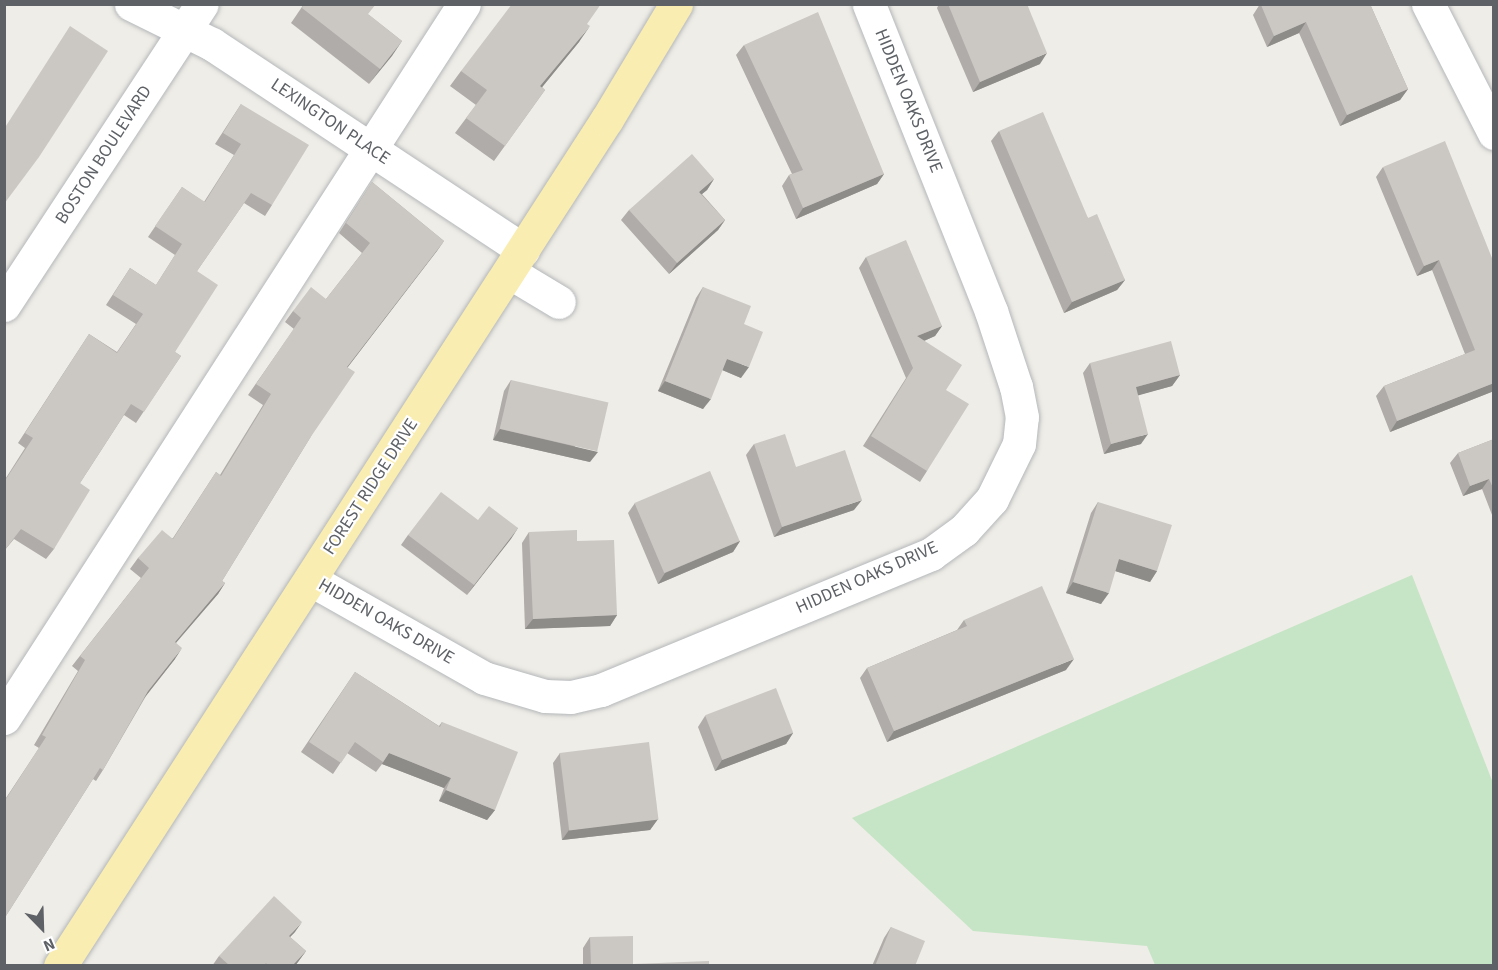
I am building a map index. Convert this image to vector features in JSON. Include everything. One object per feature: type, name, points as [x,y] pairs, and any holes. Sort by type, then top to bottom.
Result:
[{"type":"main road","name":"FOREST RIDGE DRIVE","points":[[60,966],[516,261],[676,4]]},
{"type":"street","name":"LEXINGTON PLACE","points":[[131,4],[194,18],[212,44],[372,150],[516,261],[559,302]]},
{"type":"street","points":[[4,718],[464,4]]},
{"type":"street","name":"HIDDEN OAKS DRIVE","points":[[311,580],[484,678],[545,696],[571,697],[601,690],[931,554],[964,530],[992,499],[1019,444],[1020,407],[991,312],[869,4]]},
{"type":"street","points":[[1428,4],[1494,133]]},
{"type":"street","name":"BOSTON BOULEVARD","points":[[4,305],[194,18]]},
{"type":"green space","points":[[1412,575],[1493,783],[1493,965],[1155,965],[1147,946],[973,931],[852,818]]},
{"type":"building","points":[[304,4],[376,4],[368,14],[402,41],[380,69],[302,8]]},
{"type":"building","points":[[512,4],[601,4],[587,24],[590,26],[540,86],[545,90],[505,146],[466,118],[487,90],[461,71]]},
{"type":"building","points":[[948,4],[1027,4],[1047,53],[980,82]]},
{"type":"building","points":[[1370,4],[1408,89],[1347,115],[1306,22],[1274,36],[1261,5]]},
{"type":"building","points":[[818,12],[884,174],[803,208],[789,175],[803,170],[744,45]]},
{"type":"building","points":[[70,26],[108,51],[39,157],[4,204],[4,129]]},
{"type":"building","points":[[241,104],[309,145],[272,205],[251,193],[197,271],[218,285],[175,352],[181,356],[144,412],[131,404],[80,483],[90,490],[54,549],[21,529],[4,551],[4,482],[33,438],[25,433],[89,334],[117,353],[143,314],[113,295],[130,268],[156,285],[182,244],[155,226],[182,187],[205,202],[241,144],[223,133]]},
{"type":"building","points":[[1043,112],[1088,218],[1097,214],[1125,280],[1072,302],[999,131]]},
{"type":"building","points":[[1445,141],[1494,263],[1494,383],[1397,421],[1384,386],[1475,350],[1439,260],[1424,266],[1383,167]]},
{"type":"building","points":[[692,154],[714,179],[699,192],[725,220],[677,263],[629,210]]},
{"type":"building","points":[[372,182],[444,241],[347,367],[355,372],[310,438],[222,581],[225,583],[175,642],[182,648],[148,691],[103,770],[100,768],[4,919],[4,802],[46,737],[42,735],[85,660],[80,656],[149,568],[138,558],[162,530],[173,539],[216,472],[221,476],[271,394],[256,384],[301,318],[293,311],[311,287],[326,299],[370,243],[346,223]]},
{"type":"building","points":[[906,240],[942,326],[917,336],[962,365],[946,390],[969,404],[927,471],[871,436],[913,368],[866,257]]},
{"type":"building","points":[[703,287],[751,306],[744,324],[763,332],[749,367],[727,359],[711,399],[665,381]]},
{"type":"building","points":[[1171,341],[1180,375],[1136,387],[1148,434],[1111,444],[1090,363]]},
{"type":"building","points":[[511,380],[608,402],[597,451],[500,429]]},
{"type":"building","points":[[785,434],[796,467],[845,450],[862,500],[782,527],[754,444]]},
{"type":"building","points":[[1494,439],[1494,490],[1489,479],[1470,486],[1458,453]]},
{"type":"building","points":[[710,471],[740,541],[664,573],[635,503]]},
{"type":"building","points":[[441,492],[478,520],[489,506],[518,528],[474,585],[408,535]]},
{"type":"building","points":[[1098,502],[1172,525],[1157,571],[1119,559],[1109,593],[1073,582]]},
{"type":"building","points":[[577,530],[577,541],[614,540],[617,615],[533,619],[529,532]]},
{"type":"building","points":[[1042,586],[1074,659],[894,731],[867,668],[967,626],[964,620]]},
{"type":"building","points":[[355,672],[440,727],[442,722],[518,752],[495,810],[446,790],[451,778],[389,753],[383,762],[355,742],[341,763],[309,742]]},
{"type":"building","points":[[776,688],[793,733],[722,760],[705,715]]},
{"type":"building","points":[[649,742],[659,819],[569,830],[560,753]]},
{"type":"building","points":[[274,896],[302,922],[289,936],[306,951],[292,966],[268,966],[266,963],[264,966],[230,966],[219,956]]},
{"type":"building","points":[[891,927],[925,941],[915,966],[875,966]]},
{"type":"building","points":[[633,936],[633,964],[709,961],[709,966],[591,966],[590,937]]}]
